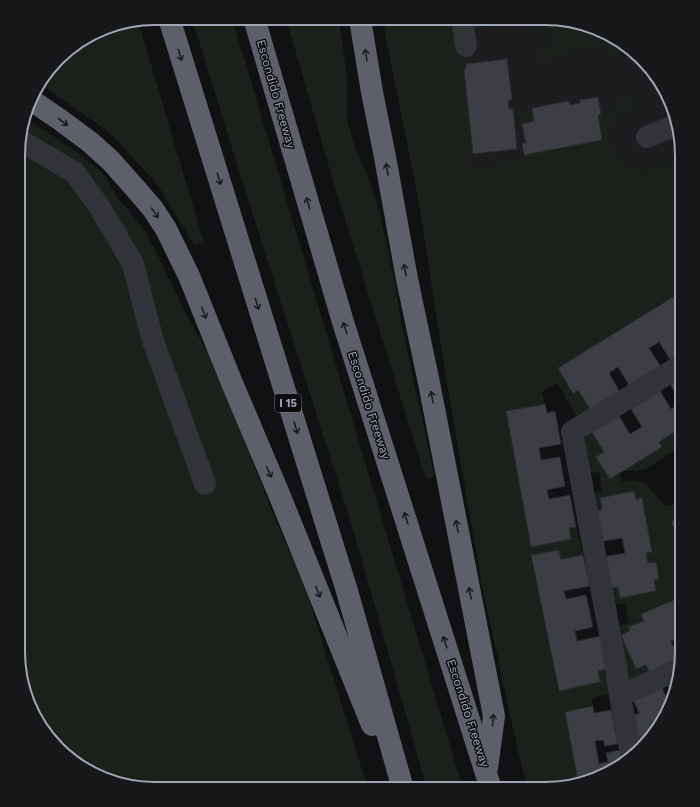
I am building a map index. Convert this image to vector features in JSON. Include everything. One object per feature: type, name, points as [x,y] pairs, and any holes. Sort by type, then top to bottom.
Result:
[{"type":"highway","name":"I 15","points":[[171,25],[342,576],[401,782]]},
{"type":"highway","name":"Escondido Freeway","points":[[256,25],[346,330],[489,781]]},
{"type":"highway","points":[[361,25],[407,279],[429,383],[494,716],[489,781]]},
{"type":"highway","points":[[36,103],[90,142],[111,161],[153,209],[166,229],[189,276],[395,782]]},
{"type":"street","points":[[463,25],[466,46]]},
{"type":"street","points":[[647,137],[672,127]]},
{"type":"street","points":[[26,144],[74,172],[99,206],[133,264],[153,342],[206,484]]},
{"type":"street","points":[[630,750],[572,432],[675,369]]},
{"type":"street","points":[[620,696],[674,671]]},
{"type":"shaded area","points":[[194,25],[234,25],[461,782],[425,782],[353,529]]},
{"type":"shaded area","points":[[288,25],[340,25],[347,76],[347,119],[355,147],[369,179],[380,214],[395,284],[402,327],[434,474],[433,478],[426,477],[423,470],[331,174]]},
{"type":"shaded area","points":[[384,25],[454,25],[457,62],[466,62],[466,69],[464,70],[473,154],[469,155],[471,169],[525,159],[524,155],[602,140],[598,115],[600,109],[608,114],[624,94],[631,96],[638,104],[637,106],[627,109],[618,116],[612,126],[610,144],[620,161],[636,170],[655,169],[675,158],[675,296],[558,368],[573,394],[578,390],[592,412],[583,416],[576,415],[557,383],[542,392],[545,404],[506,411],[531,546],[570,539],[569,528],[576,527],[583,555],[561,559],[559,550],[531,556],[558,690],[600,682],[598,671],[607,669],[609,694],[593,698],[593,706],[565,712],[577,778],[570,780],[554,782],[526,782],[518,751],[482,586],[447,384],[418,197]]},
{"type":"shaded area","points":[[450,25],[562,26],[579,29],[602,38],[631,57],[648,76],[662,98],[673,130],[675,158],[655,169],[636,170],[620,161],[468,173]]},
{"type":"shaded area","points":[[472,25],[502,25],[502,27],[474,30]]},
{"type":"shaded area","points":[[537,25],[575,28],[616,47],[630,56],[620,52],[617,53],[612,60],[608,58],[607,49],[605,47],[588,48],[547,56],[549,65],[547,68],[542,67],[540,65],[539,52],[540,50],[549,49],[551,47],[549,34],[547,32],[538,33],[535,29]]},
{"type":"shaded area","points":[[139,26],[204,243],[194,245],[157,184],[110,133],[44,87],[57,69],[69,57],[90,42],[113,32]]},
{"type":"shaded area","points":[[532,109],[534,121],[526,143],[522,143],[518,111]]},
{"type":"shaded area","points":[[30,121],[70,147],[102,172],[118,198],[145,231],[182,306],[214,365],[274,516],[307,593],[366,782],[146,782],[121,778],[90,765],[76,755],[63,744],[52,731],[38,709],[27,677],[25,661],[25,155],[27,130]]},
{"type":"shaded area","points":[[592,432],[604,452],[596,457],[610,479],[620,473],[622,482],[634,480],[645,483],[665,506],[675,502],[675,518],[671,524],[675,527],[675,604],[644,621],[629,627],[630,631],[621,635],[636,669],[646,665],[650,673],[628,682],[618,626],[629,622],[626,605],[624,603],[614,605],[608,589],[659,579],[656,562],[648,563],[646,553],[652,552],[642,498],[636,499],[634,491],[600,498],[602,510],[592,512],[590,494],[602,490],[599,472],[588,473],[582,443]]},
{"type":"shaded area","points":[[675,432],[675,450],[646,469],[637,471],[623,471],[662,447],[659,442]]},
{"type":"building","points":[[507,59],[512,100],[508,100],[509,109],[513,109],[517,149],[473,154],[464,70],[466,69],[466,64]]},
{"type":"building","points":[[598,97],[601,114],[598,115],[602,140],[524,155],[522,143],[526,143],[522,124],[534,121],[532,108],[569,101],[570,105],[580,103],[580,100]]},
{"type":"building","points":[[675,296],[675,358],[671,361],[659,342],[649,348],[661,367],[630,387],[618,367],[609,373],[621,394],[592,412],[578,390],[573,394],[558,368]]},
{"type":"building","points":[[675,381],[675,393],[670,384]]},
{"type":"building","points":[[660,391],[671,409],[675,407],[675,432],[659,442],[662,447],[610,479],[596,457],[604,452],[592,432],[619,416],[630,434],[642,427],[631,409]]},
{"type":"building","points":[[545,404],[547,413],[555,411],[561,444],[539,448],[541,460],[560,457],[565,486],[547,490],[549,499],[570,495],[576,527],[569,528],[571,539],[531,547],[506,411]]},
{"type":"building","points":[[634,491],[636,499],[642,498],[652,552],[646,553],[648,563],[656,562],[659,579],[654,580],[656,591],[620,598],[618,587],[608,589],[602,557],[625,553],[622,538],[598,542],[592,512],[602,510],[600,498]]},
{"type":"building","points":[[675,518],[675,527],[671,524]]},
{"type":"building","points":[[559,550],[561,559],[583,555],[590,586],[564,591],[566,599],[586,595],[593,627],[575,631],[577,641],[601,636],[607,669],[598,671],[600,682],[559,691],[531,555]]},
{"type":"building","points":[[675,600],[675,640],[671,641],[675,650],[675,663],[650,673],[646,665],[636,669],[621,635],[630,631],[628,627],[644,621],[641,614]]},
{"type":"building","points":[[662,688],[667,698],[658,717],[640,740],[631,717],[639,713],[633,699]]},
{"type":"building","points":[[593,706],[594,713],[611,710],[618,744],[605,746],[603,740],[595,741],[599,764],[608,762],[606,753],[620,750],[621,757],[602,769],[577,778],[565,712]]}]
